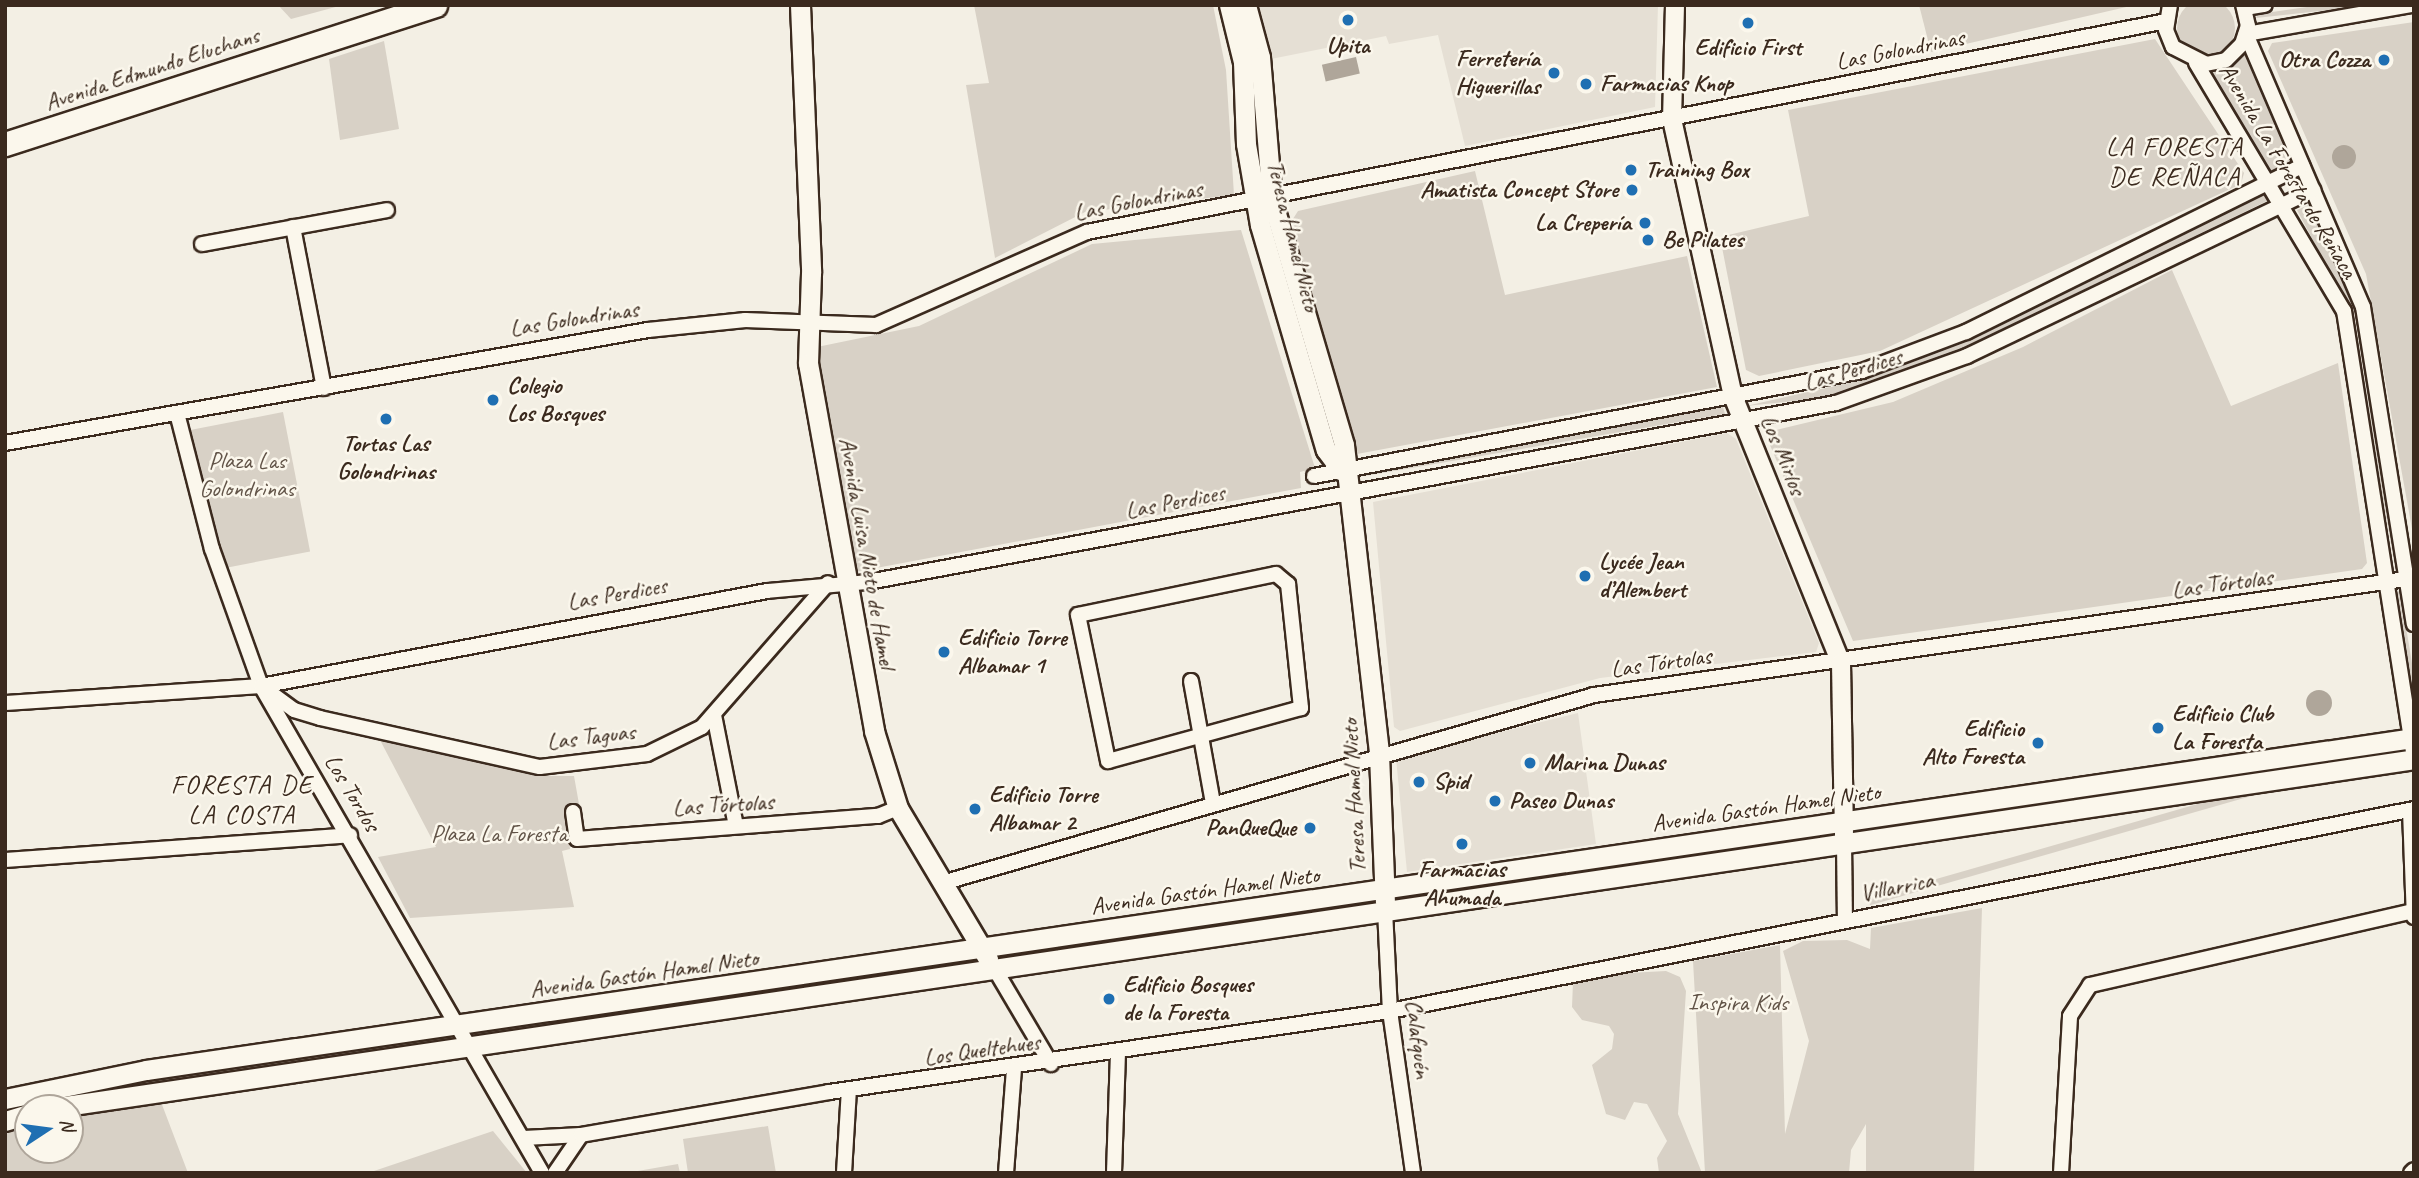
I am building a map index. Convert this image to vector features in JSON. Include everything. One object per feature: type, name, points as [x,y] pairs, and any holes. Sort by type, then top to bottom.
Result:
[{"type":"main road","name":"Avenida Edmundo Eluchans","points":[[5,144],[435,5]]},
{"type":"main road","name":"Avenida Luisa Nieto de Hamel","points":[[800,5],[811,273],[806,326],[837,583],[880,757],[898,808],[993,966]]},
{"type":"main road","name":"Teresa Hamel Nieto","points":[[1229,5],[1243,62],[1263,201],[1344,445],[1342,471],[1347,492],[1379,754],[1385,910]]},
{"type":"main road","name":"Teresa Hamel Nieto","points":[[1246,5],[1260,57],[1263,201]]},
{"type":"main road","name":"Avenida Gastón Hamel Nieto","points":[[5,1099],[146,1070],[463,1026],[2412,738]]},
{"type":"main road","name":"Avenida Gastón Hamel Nieto","points":[[84,1103],[993,966],[2414,759]]},
{"type":"street","name":"Los Mirlos","points":[[1675,5],[1672,119],[1732,396],[1841,663],[1845,919]]},
{"type":"street","points":[[2244,7],[2265,5]]},
{"type":"street","points":[[2246,34],[2411,5]]},
{"type":"street","name":"Avenida La Foresta de Reñaca","points":[[2244,7],[2246,34],[2313,190],[2367,326],[2414,624]]},
{"type":"street","name":"Las Golondrinas","points":[[5,443],[648,330],[745,320],[806,326],[858,327],[902,319],[1076,235],[1263,201],[1672,119],[2166,12]]},
{"type":"street","name":"Avenida La Foresta de Reñaca","points":[[2166,12],[2173,47],[2196,63],[2284,204],[2344,311],[2414,759]]},
{"type":"street","name":"Avenida La Foresta de Reñaca","points":[[2196,63],[2226,60],[2246,34]]},
{"type":"street","name":"Las Perdices","points":[[1314,476],[1732,396],[1827,381],[1932,346],[2302,166]]},
{"type":"street","name":"Las Perdices","points":[[5,703],[261,686],[1836,403],[1929,372],[2313,190]]},
{"type":"street","points":[[202,244],[387,210]]},
{"type":"street","points":[[293,227],[324,388]]},
{"type":"street","name":"Los Tordos","points":[[177,413],[212,550],[261,686],[463,1026],[542,1173]]},
{"type":"street","points":[[1284,576],[1301,708],[1197,740],[1108,761],[1078,615],[1284,576]]},
{"type":"street","name":"Las Tórtolas","points":[[942,883],[1379,754],[1594,695],[1841,663],[2406,579]]},
{"type":"street","name":"Las Taguas","points":[[261,686],[294,710],[320,718],[540,767],[662,750],[714,715],[837,583]]},
{"type":"street","points":[[1191,681],[1197,740],[1213,803]]},
{"type":"street","points":[[714,715],[736,826]]},
{"type":"street","name":"Las Tórtolas","points":[[573,812],[577,839],[878,816],[898,808]]},
{"type":"street","points":[[2061,1173],[2070,1016],[2090,985],[2413,913],[2412,810]]},
{"type":"street","name":"Villarrica","points":[[1390,1011],[1845,919],[2412,810]]},
{"type":"street","points":[[5,860],[350,835]]},
{"type":"street","name":"Calafquén","points":[[1385,910],[1390,1011],[1413,1173]]},
{"type":"street","name":"Avenida Luisa Nieto de Hamel","points":[[993,966],[1051,1063]]},
{"type":"street","name":"Los Queltehues","points":[[524,1139],[581,1135],[849,1090],[1014,1069],[1390,1011]]},
{"type":"street","points":[[1114,1173],[1118,1053]]},
{"type":"street","points":[[1006,1173],[1014,1069]]},
{"type":"street","points":[[844,1173],[849,1090]]},
{"type":"street","points":[[555,1173],[581,1135]]},
{"type":"shaded area","points":[[1258,5],[1658,5],[1655,107],[1465,146],[1438,35],[1389,44],[1386,36],[1271,59]]},
{"type":"shaded area","points":[[1356,57],[1360,74],[1326,81],[1322,65]]},
{"type":"shaded area","points":[[2344,145],[2352,149],[2356,157],[2352,165],[2344,169],[2336,165],[2332,157],[2336,149]]},
{"type":"shaded area","name":"Lycée Jean d’Alembert","points":[[1727,433],[1736,439],[1819,643],[1816,652],[1600,678],[1400,731],[1394,727],[1373,502]]},
{"type":"shaded area","points":[[2319,690],[2328,694],[2332,703],[2328,712],[2319,716],[2310,712],[2306,703],[2310,694]]},
{"type":"shaded area","name":"Paseo Dunas","points":[[1578,713],[1596,844],[1407,872],[1396,758]]},
{"type":"green space","points":[[2206,-1],[2222,4],[2230,12],[2235,28],[2230,44],[2222,52],[2206,57],[2190,52],[2182,44],[2177,28],[2182,12],[2190,4]]},
{"type":"green space","points":[[278,5],[343,5],[291,19]]},
{"type":"green space","points":[[974,5],[1213,5],[1226,70],[1234,195],[1085,212],[995,258],[966,85],[989,83]]},
{"type":"green space","points":[[1919,5],[2135,5],[1931,52]]},
{"type":"green space","points":[[2321,5],[2374,5],[2256,18],[2258,14]]},
{"type":"green space","points":[[2414,22],[2414,540],[2366,274],[2268,51],[2272,43]]},
{"type":"green space","points":[[2155,39],[2244,173],[2241,184],[1880,351],[1759,376],[1746,370],[1720,237],[1809,216],[1788,110]]},
{"type":"green space","points":[[384,41],[399,129],[340,140],[329,59]]},
{"type":"green space","points":[[2246,53],[2292,159],[2271,171],[2210,72],[2228,68]]},
{"type":"green space","points":[[1475,171],[1505,295],[1687,256],[1717,387],[1357,454],[1291,222],[1298,211]]},
{"type":"green space","points":[[2266,194],[2269,200],[1949,355],[1823,398],[1746,406],[1865,379],[1946,348]]},
{"type":"green space","points":[[2311,204],[2357,311],[2396,573],[2350,310],[2297,210]]},
{"type":"green space","points":[[1241,230],[1315,468],[1300,472],[1301,488],[855,572],[817,347],[919,326],[1092,244]]},
{"type":"green space","points":[[2172,270],[2231,406],[2338,363],[2367,563],[2362,569],[1853,641],[1767,438],[1772,431],[1893,402],[2023,347]]},
{"type":"green space","points":[[1723,407],[1725,414],[1365,476],[1368,472]]},
{"type":"green space","name":"Plaza Las Golondrinas","points":[[283,412],[310,551],[215,570],[188,431]]},
{"type":"green space","points":[[2400,591],[2414,675],[2412,697],[2395,592]]},
{"type":"green space","name":"Plaza La Foresta","points":[[380,740],[542,776],[574,776],[579,804],[564,807],[570,849],[562,851],[574,907],[410,918],[378,857],[436,847]]},
{"type":"green space","points":[[2393,748],[2395,755],[1870,905],[1868,898]]},
{"type":"green space","points":[[1827,832],[1825,838],[1405,894]]},
{"type":"green space","name":"Inspira Kids","points":[[1982,908],[1974,1173],[1866,1173],[1866,1124],[1851,1150],[1849,1173],[1705,1173],[1693,961],[1780,945],[1785,1134],[1809,1041],[1783,951],[1803,941],[1847,940],[1870,949],[1871,928]]},
{"type":"green space","points":[[1252,916],[1220,927],[1007,959],[1004,954]]},
{"type":"green space","points":[[969,959],[968,965],[483,1032],[484,1029]]},
{"type":"green space","points":[[1666,971],[1680,977],[1686,991],[1678,1114],[1702,1173],[1659,1173],[1657,1158],[1667,1141],[1647,1104],[1634,1102],[1625,1120],[1606,1114],[1592,1065],[1612,1049],[1614,1034],[1609,1026],[1582,1020],[1572,1007],[1573,982],[1591,975]]},
{"type":"green space","points":[[450,1036],[450,1041],[111,1089],[84,1095],[61,1094],[109,1083]]},
{"type":"green space","points":[[161,1102],[188,1173],[5,1173],[5,1134],[14,1131],[14,1164],[84,1164],[84,1113]]},
{"type":"green space","points":[[14,1105],[14,1112],[5,1114],[5,1107]]},
{"type":"green space","points":[[768,1126],[776,1173],[688,1173],[683,1139]]},
{"type":"green space","points":[[493,1131],[527,1173],[368,1173]]},
{"type":"green space","points":[[678,1164],[680,1173],[626,1173],[632,1172]]},
{"type":"place","name":"Upita","points":[[1348,20]]},
{"type":"place","name":"Edificio First","points":[[1748,23]]},
{"type":"place","name":"Otra Cozza","points":[[2384,60]]},
{"type":"place","name":"Ferretería Higuerillas","points":[[1554,73]]},
{"type":"place","name":"Farmacias Knop","points":[[1586,84]]},
{"type":"place","name":"Training Box","points":[[1631,170]]},
{"type":"place","name":"Amatista Concept Store","points":[[1632,190]]},
{"type":"place","name":"La Crepería","points":[[1645,223]]},
{"type":"place","name":"Be Pilates","points":[[1648,240]]},
{"type":"place","name":"Colegio Los Bosques","points":[[493,400]]},
{"type":"place","name":"Tortas Las Golondrinas","points":[[386,419]]},
{"type":"place","name":"Lycée Jean d’Alembert","points":[[1585,576]]},
{"type":"place","name":"Edificio Torre Albamar 1","points":[[944,652]]},
{"type":"place","name":"Edificio Club La Foresta","points":[[2158,728]]},
{"type":"place","name":"Edificio Alto Foresta","points":[[2038,743]]},
{"type":"place","name":"Marina Dunas","points":[[1530,763]]},
{"type":"place","name":"Spid","points":[[1419,782]]},
{"type":"place","name":"Paseo Dunas","points":[[1495,801]]},
{"type":"place","name":"Edificio Torre Albamar 2","points":[[975,809]]},
{"type":"place","name":"PanQueQue","points":[[1310,828]]},
{"type":"place","name":"Farmacias Ahumada","points":[[1462,844]]},
{"type":"place","name":"Edificio Bosques de la Foresta","points":[[1109,999]]},
{"type":"district","name":"LA FORESTA DE REÑACA","points":[[2175,162]]},
{"type":"district","name":"FORESTA DE LA COSTA","points":[[242,800]]}]
